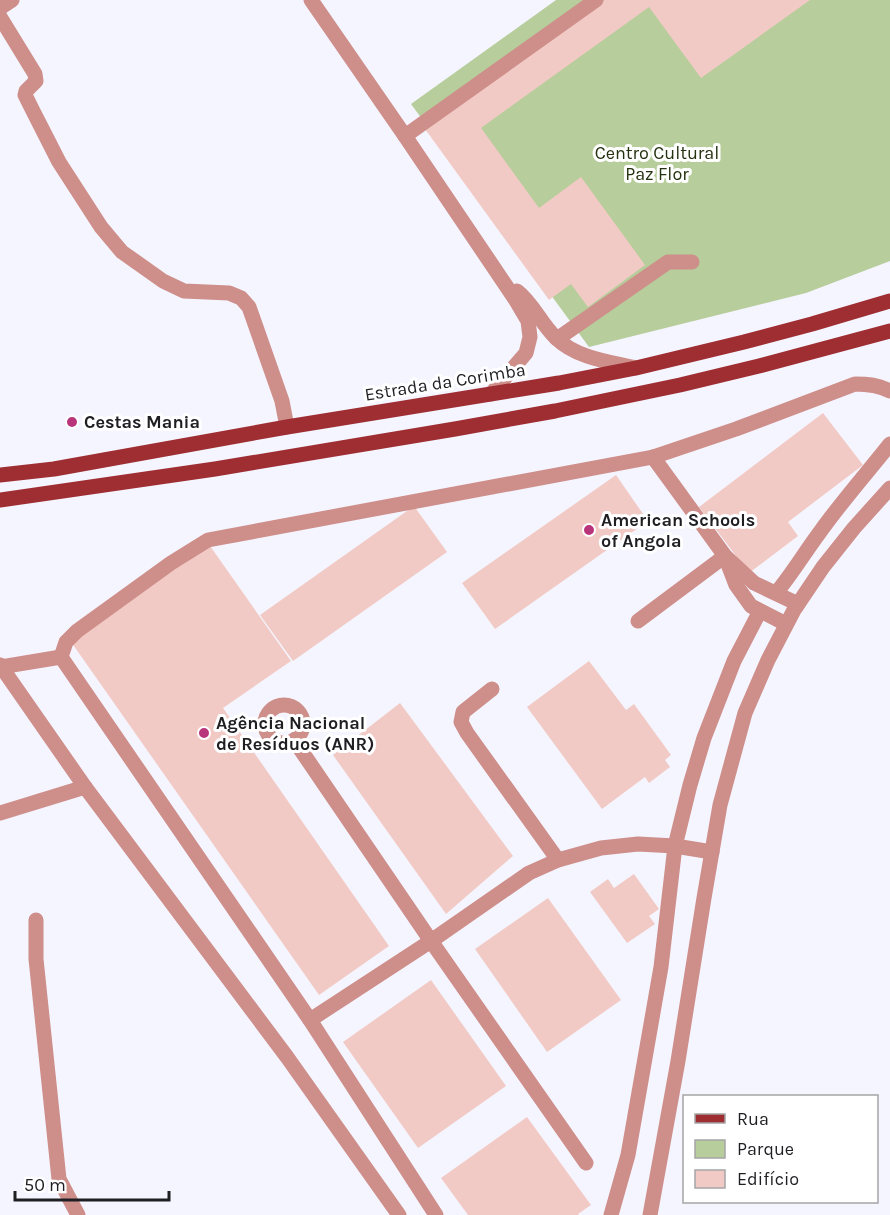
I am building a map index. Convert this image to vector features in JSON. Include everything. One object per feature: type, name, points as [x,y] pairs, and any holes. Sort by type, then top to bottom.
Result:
[{"type":"main road","name":"Estrada da Corimba","points":[[0,475],[54,469],[636,368],[766,336],[890,301]]},
{"type":"main road","points":[[0,500],[215,469],[533,415],[680,385],[888,332]]},
{"type":"street","points":[[0,8],[12,0]]},
{"type":"street","points":[[311,0],[528,321],[530,338],[526,352],[491,394]]},
{"type":"street","points":[[405,136],[596,0]]},
{"type":"street","points":[[0,17],[35,74],[36,81],[25,95],[59,162],[101,227],[122,252],[163,281],[184,291],[229,293],[241,298],[249,307],[282,401],[287,427]]},
{"type":"street","points":[[557,339],[668,262],[693,262]]},
{"type":"street","points":[[502,280],[525,296],[541,320],[566,346],[589,357],[636,368]]},
{"type":"street","points":[[61,657],[66,642],[77,631],[171,563],[208,540],[653,457],[855,384],[881,386],[890,391]]},
{"type":"street","points":[[776,593],[846,497],[890,444]]},
{"type":"street","points":[[653,457],[725,556],[754,583],[798,604]]},
{"type":"street","points":[[650,1215],[720,805],[745,713],[768,660],[798,604],[823,567],[890,488]]},
{"type":"street","points":[[725,556],[736,585],[751,606],[786,624]]},
{"type":"street","points":[[638,621],[725,556]]},
{"type":"street","points":[[611,1215],[628,1155],[659,979],[675,846],[690,785],[704,738],[734,660],[760,611]]},
{"type":"street","points":[[61,657],[0,666],[85,787],[287,1057],[399,1215]]},
{"type":"street","points":[[61,657],[310,1020],[436,1215]]},
{"type":"street","points":[[492,689],[463,712],[461,722],[558,860]]},
{"type":"street","points":[[294,740],[586,1163]]},
{"type":"street","points":[[0,813],[85,787]]},
{"type":"street","points":[[310,1020],[431,941],[529,873],[558,860],[601,848],[638,844],[675,846],[712,852]]},
{"type":"street","points":[[36,920],[36,959],[59,1179],[78,1215]]},
{"type":"green space","name":"Centro Cultural Paz Flor","points":[[556,0],[890,0],[890,261],[806,293],[589,347],[411,104]]},
{"type":"building","points":[[604,0],[810,0],[701,78],[649,7],[481,128],[539,208],[581,177],[645,265],[588,307],[571,284],[549,300],[425,129]]},
{"type":"building","points":[[823,413],[863,465],[788,522],[798,536],[749,573],[699,507]]},
{"type":"building","points":[[616,475],[648,521],[495,629],[462,583]]},
{"type":"building","points":[[414,506],[447,552],[293,661],[260,615]]},
{"type":"building","points":[[208,543],[291,661],[223,708],[389,946],[319,995],[69,639]]},
{"type":"building","points":[[589,661],[626,710],[634,704],[671,755],[665,760],[670,767],[649,783],[645,777],[602,809],[527,707]]},
{"type":"building","points":[[400,703],[513,856],[446,914],[333,755]]},
{"type":"building","points":[[634,874],[659,909],[649,916],[655,924],[627,943],[590,892],[608,879],[614,888]]},
{"type":"building","points":[[548,898],[621,1000],[547,1052],[475,949]]},
{"type":"building","points":[[431,980],[506,1086],[418,1148],[343,1042]]},
{"type":"building","points":[[527,1117],[591,1205],[579,1215],[468,1215],[441,1178]]},
{"type":"place","name":"Cestas Mania","points":[[72,422]]},
{"type":"place","name":"American Schools of Angola","points":[[589,530]]},
{"type":"place","name":"Agência Nacional de Resíduos (ANR)","points":[[204,733]]}]
